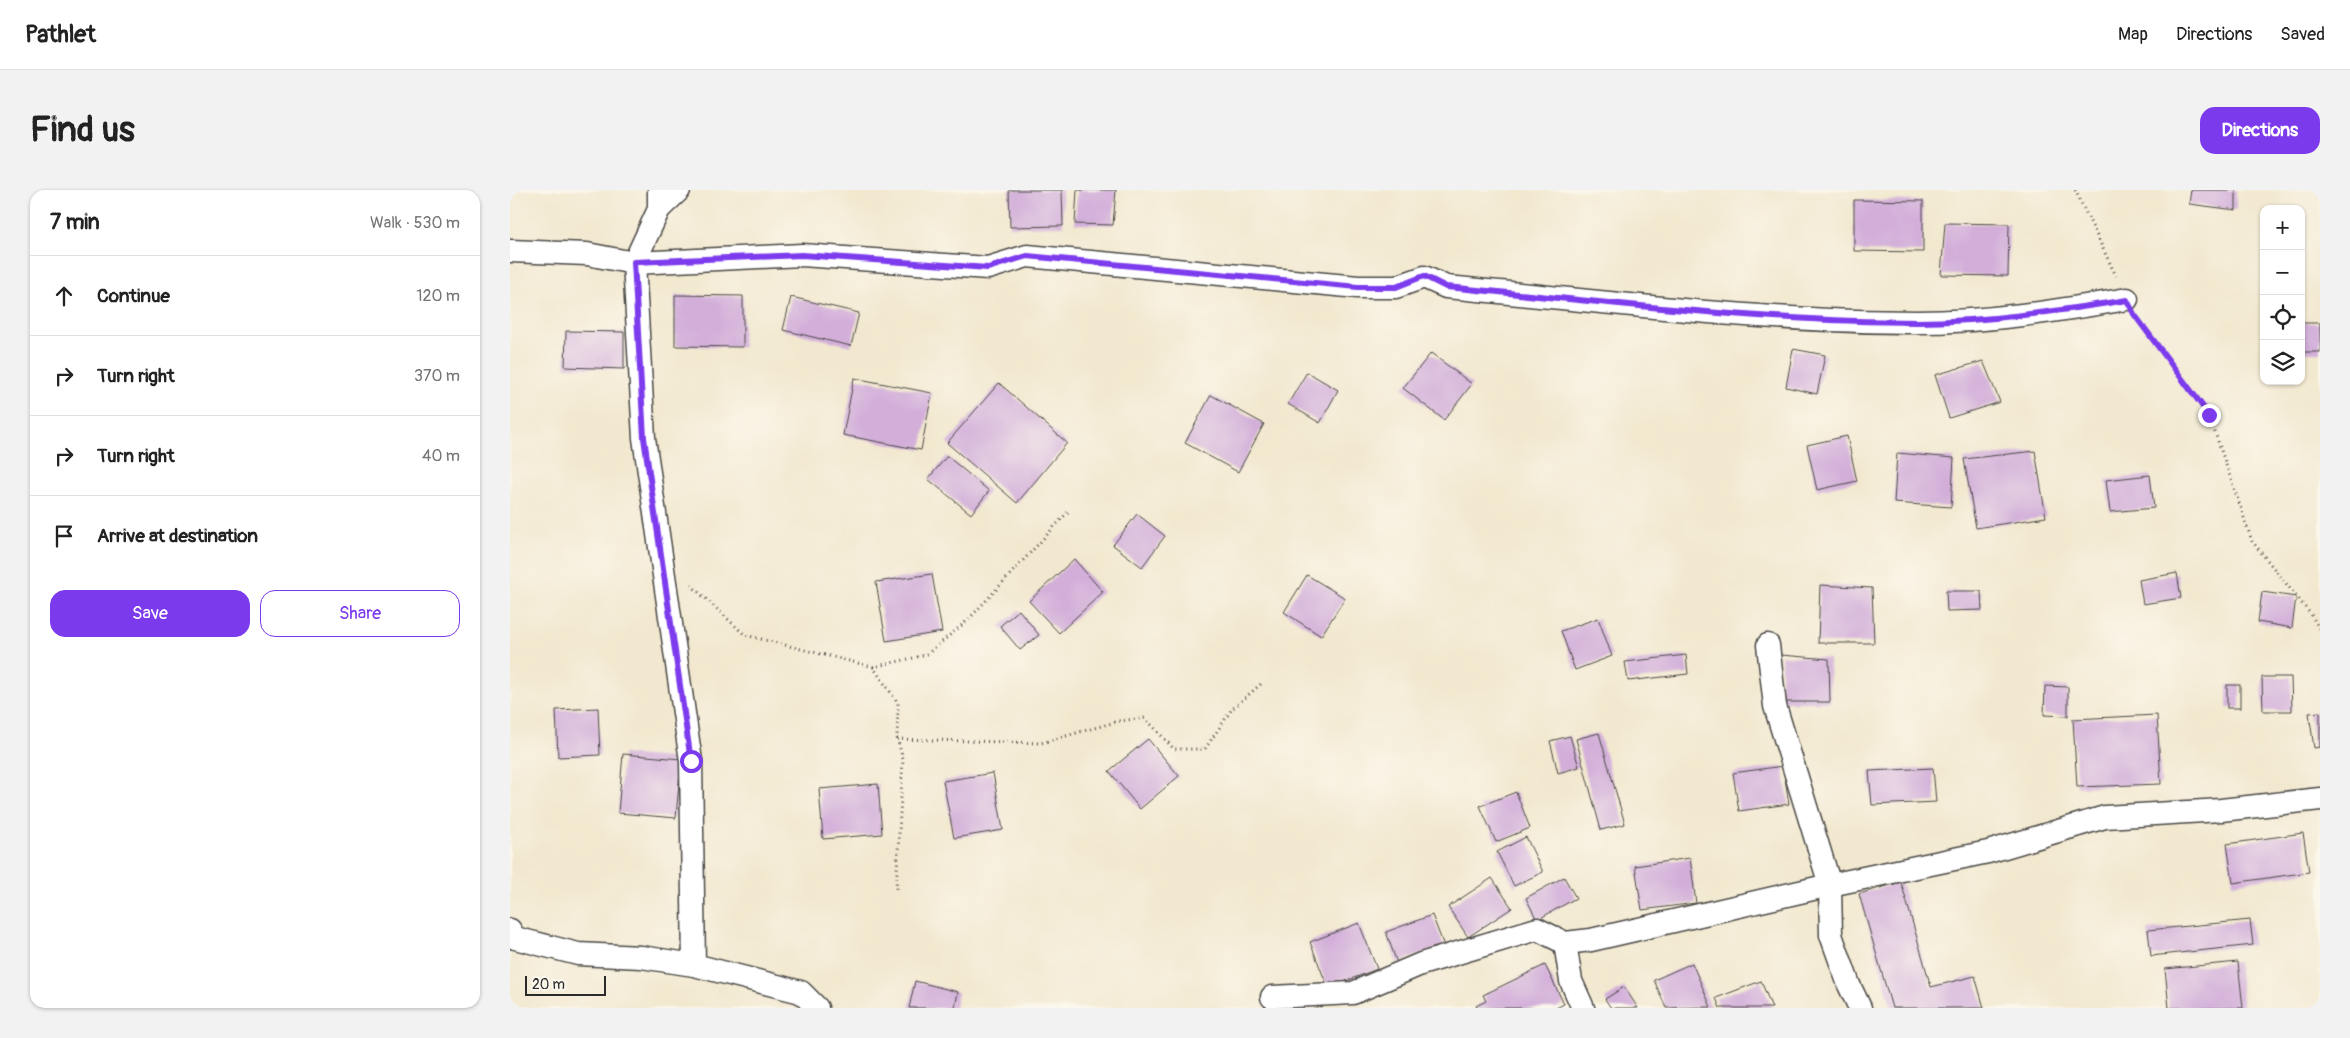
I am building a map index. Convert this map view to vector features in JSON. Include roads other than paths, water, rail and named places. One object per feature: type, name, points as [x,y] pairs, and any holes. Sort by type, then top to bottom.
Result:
[{"type":"street","points":[[679,190],[659,199],[634,262],[644,438],[691,761],[694,965]]},
{"type":"street","points":[[510,250],[587,254],[634,262],[802,255],[988,268],[1027,256],[1358,287],[1396,287],[1424,276],[1446,287],[1831,320],[1919,322],[2037,315],[2127,300]]},
{"type":"street","points":[[1768,645],[1775,706],[1830,885],[1831,935],[1849,985],[1860,1008]]},
{"type":"street","points":[[1272,997],[1354,993],[1421,964],[1537,929],[1565,943],[1590,940],[1830,885],[1988,852],[2104,817],[2221,810],[2320,799]]},
{"type":"street","points":[[510,930],[515,938],[578,954],[641,956],[694,965],[800,992],[817,1008]]},
{"type":"street","points":[[1565,943],[1571,981],[1583,1008]]}]
